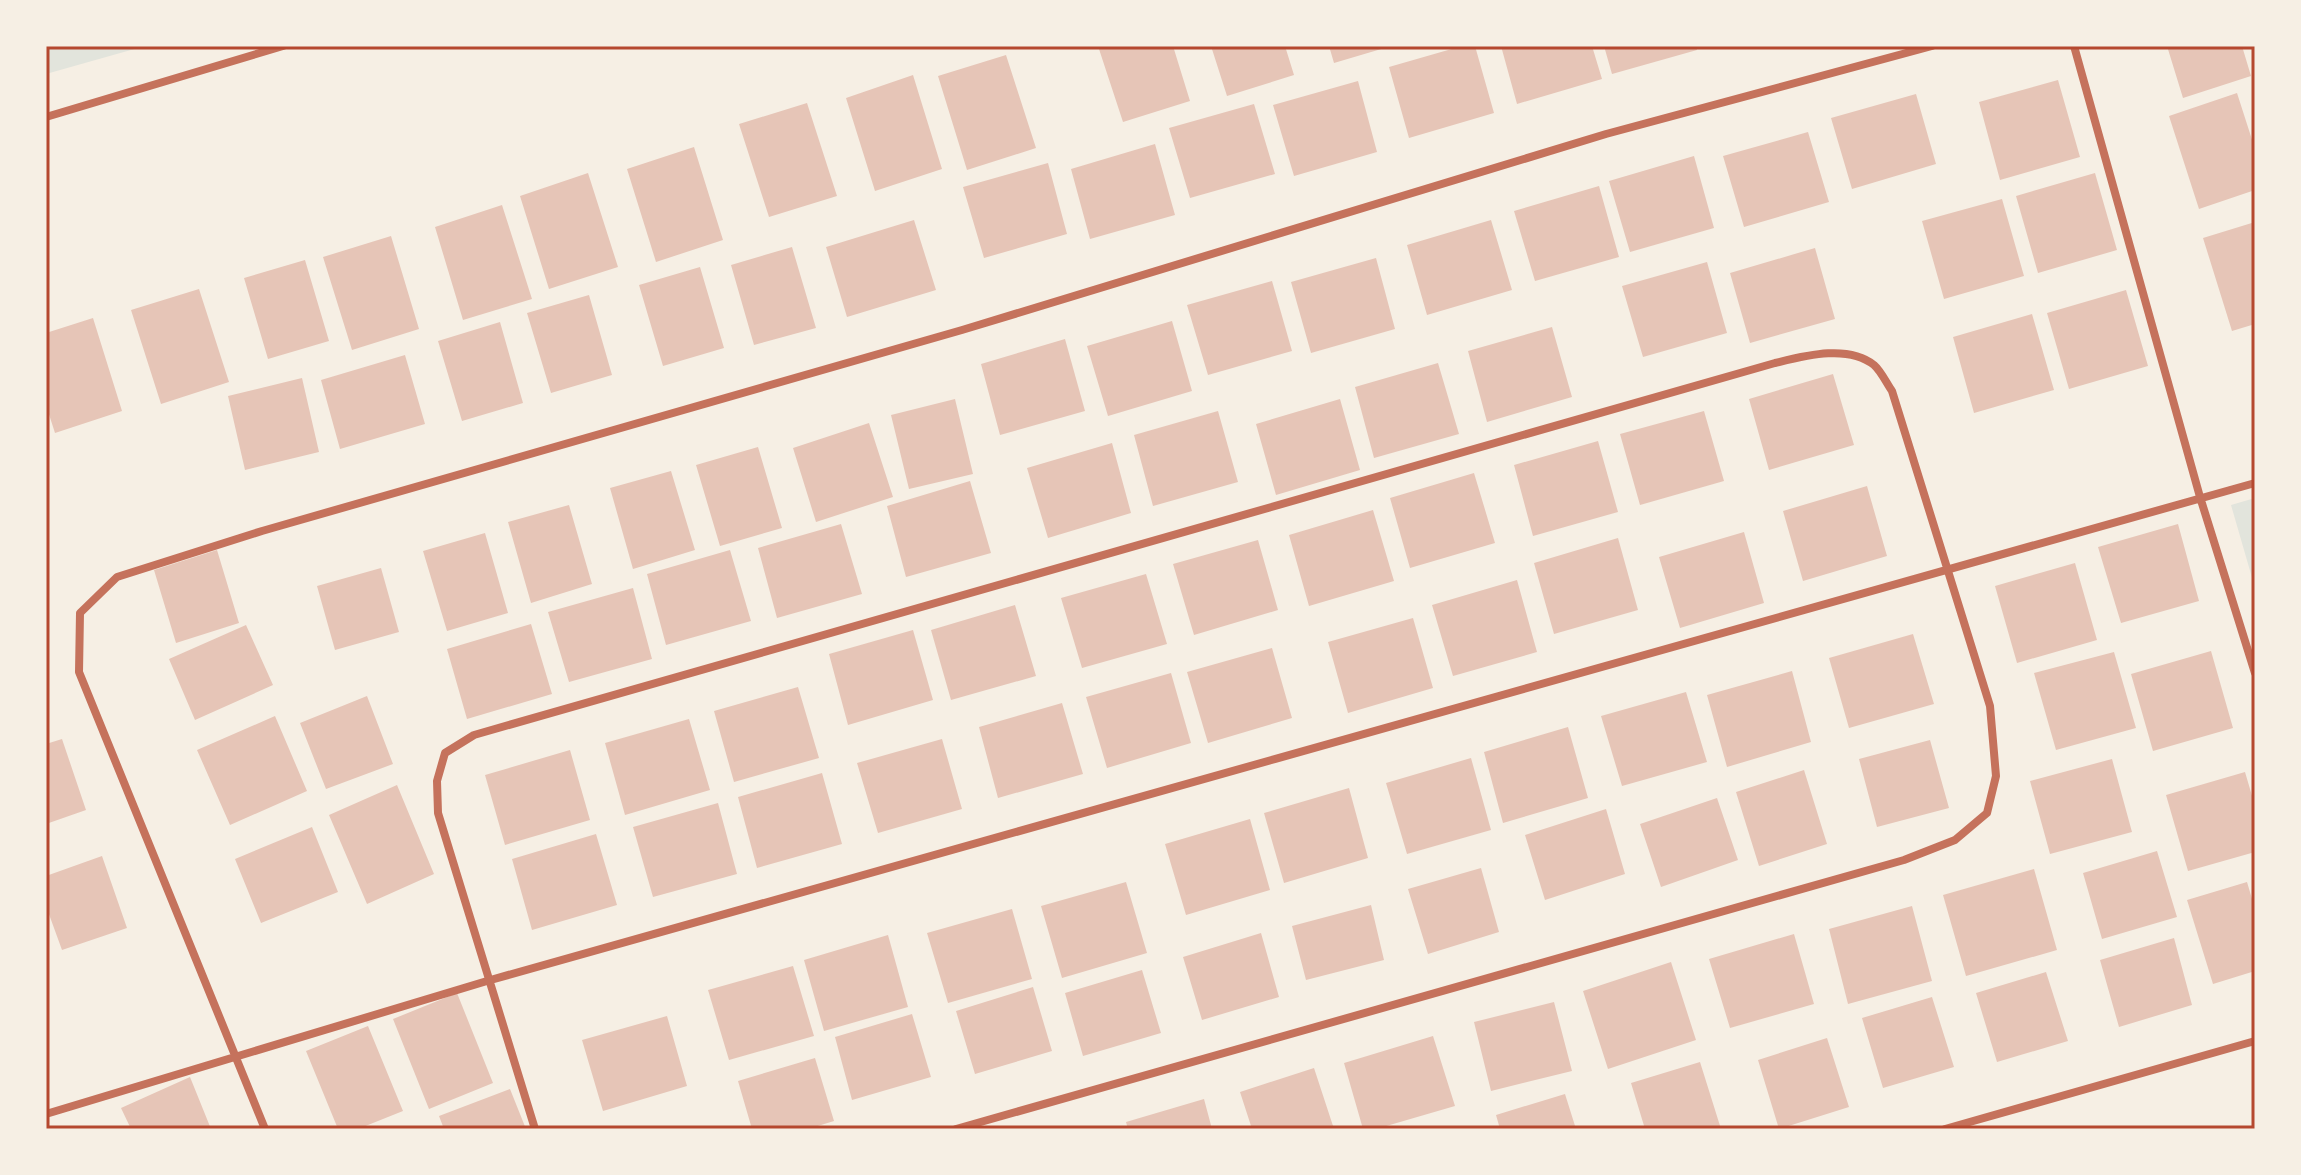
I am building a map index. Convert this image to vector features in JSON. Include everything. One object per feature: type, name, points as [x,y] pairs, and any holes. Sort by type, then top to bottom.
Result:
[{"type":"street","points":[[46,117],[283,46]]},
{"type":"street","points":[[265,1129],[79,672],[80,613],[117,577],[411,486],[962,330],[1606,134],[1932,46]]},
{"type":"street","points":[[2074,46],[2200,497],[2255,673]]},
{"type":"street","points":[[535,1129],[487,981],[438,803],[437,781],[445,753],[474,735],[1760,367],[1812,354],[1842,354],[1874,365],[1892,391],[1990,706],[1996,776],[1987,813],[1955,840],[1904,860],[956,1129]]},
{"type":"street","points":[[46,1114],[487,981],[2255,483]]},
{"type":"street","points":[[1945,1129],[2255,1041]]},
{"type":"shaded area","points":[[46,46],[145,46],[46,74]]},
{"type":"shaded area","points":[[2255,498],[2255,588],[2231,505]]},
{"type":"building","points":[[1098,46],[1173,46],[1190,101],[1123,122]]},
{"type":"building","points":[[1211,46],[1285,46],[1294,75],[1227,96]]},
{"type":"building","points":[[1329,46],[1388,46],[1388,47],[1334,63]]},
{"type":"building","points":[[1462,46],[1475,46],[1494,113],[1409,138],[1389,67]]},
{"type":"building","points":[[1501,46],[1592,46],[1602,79],[1517,104]]},
{"type":"building","points":[[1604,46],[1696,46],[1697,50],[1612,74]]},
{"type":"building","points":[[2167,46],[2242,46],[2251,76],[2183,98]]},
{"type":"building","points":[[1006,55],[1036,148],[967,170],[938,76]]},
{"type":"building","points":[[913,75],[942,169],[875,191],[846,98]]},
{"type":"building","points":[[2058,80],[2080,157],[2000,180],[1979,102]]},
{"type":"building","points":[[1358,81],[1377,152],[1294,176],[1273,105]]},
{"type":"building","points":[[2237,93],[2255,149],[2255,190],[2199,209],[2169,116]]},
{"type":"building","points":[[1916,94],[1936,164],[1852,189],[1831,118]]},
{"type":"building","points":[[807,103],[837,196],[769,217],[739,124]]},
{"type":"building","points":[[1254,104],[1275,174],[1190,198],[1169,128]]},
{"type":"building","points":[[1808,132],[1829,202],[1744,227],[1723,156]]},
{"type":"building","points":[[1155,144],[1175,215],[1090,239],[1071,169]]},
{"type":"building","points":[[694,147],[723,240],[656,262],[627,169]]},
{"type":"building","points":[[1694,156],[1714,228],[1630,252],[1609,181]]},
{"type":"building","points":[[1048,163],[1067,234],[984,258],[963,187]]},
{"type":"building","points":[[588,173],[618,267],[549,289],[520,196]]},
{"type":"building","points":[[2095,173],[2117,250],[2038,273],[2016,196]]},
{"type":"building","points":[[1599,186],[1619,257],[1535,281],[1514,211]]},
{"type":"building","points":[[2002,199],[2024,276],[1944,299],[1922,221]]},
{"type":"building","points":[[502,205],[532,299],[463,320],[435,227]]},
{"type":"building","points":[[914,220],[936,290],[847,317],[826,247]]},
{"type":"building","points":[[1491,220],[1512,290],[1427,315],[1407,245]]},
{"type":"building","points":[[2255,222],[2255,324],[2232,331],[2203,238]]},
{"type":"building","points":[[391,236],[419,329],[352,350],[323,257]]},
{"type":"building","points":[[792,247],[816,328],[754,345],[731,265]]},
{"type":"building","points":[[1815,248],[1835,319],[1750,343],[1730,273]]},
{"type":"building","points":[[1376,258],[1395,329],[1311,353],[1291,282]]},
{"type":"building","points":[[305,260],[329,341],[268,359],[244,278]]},
{"type":"building","points":[[1707,262],[1727,333],[1643,357],[1622,286]]},
{"type":"building","points":[[700,267],[724,348],[663,366],[639,285]]},
{"type":"building","points":[[1272,281],[1292,351],[1208,375],[1187,305]]},
{"type":"building","points":[[199,289],[229,382],[161,404],[131,310]]},
{"type":"building","points":[[2126,290],[2148,366],[2069,389],[2047,313]]},
{"type":"building","points":[[589,295],[612,375],[551,393],[527,313]]},
{"type":"building","points":[[2032,314],[2054,390],[1974,413],[1953,337]]},
{"type":"building","points":[[93,318],[122,411],[55,433],[46,405],[46,333]]},
{"type":"building","points":[[1172,321],[1192,391],[1108,416],[1087,346]]},
{"type":"building","points":[[500,322],[523,403],[462,421],[438,341]]},
{"type":"building","points":[[1552,327],[1572,397],[1487,422],[1468,351]]},
{"type":"building","points":[[1065,339],[1085,411],[1000,435],[981,364]]},
{"type":"building","points":[[405,355],[425,424],[340,449],[321,380]]},
{"type":"building","points":[[1438,363],[1459,434],[1374,458],[1355,387]]},
{"type":"building","points":[[1833,374],[1854,445],[1769,470],[1749,399]]},
{"type":"building","points":[[302,378],[319,452],[245,470],[228,396]]},
{"type":"building","points":[[955,399],[973,474],[909,489],[891,415]]},
{"type":"building","points":[[1340,399],[1360,470],[1276,495],[1256,424]]},
{"type":"building","points":[[1218,411],[1238,482],[1153,506],[1134,435]]},
{"type":"building","points":[[1704,411],[1724,481],[1640,505],[1620,434]]},
{"type":"building","points":[[869,423],[893,497],[816,522],[793,448]]},
{"type":"building","points":[[1598,441],[1618,512],[1533,536],[1514,465]]},
{"type":"building","points":[[1112,443],[1131,513],[1048,538],[1027,468]]},
{"type":"building","points":[[758,447],[782,528],[720,546],[696,465]]},
{"type":"building","points":[[671,471],[695,550],[633,569],[610,488]]},
{"type":"building","points":[[1474,473],[1495,543],[1410,568],[1390,498]]},
{"type":"building","points":[[970,481],[991,553],[906,577],[887,506]]},
{"type":"building","points":[[1867,486],[1887,556],[1803,581],[1783,511]]},
{"type":"building","points":[[569,505],[592,584],[531,603],[508,522]]},
{"type":"building","points":[[1373,510],[1394,581],[1309,606],[1289,535]]},
{"type":"building","points":[[841,524],[862,594],[777,618],[758,548]]},
{"type":"building","points":[[2178,524],[2199,601],[2121,623],[2098,547]]},
{"type":"building","points":[[1744,532],[1764,603],[1680,628],[1659,557]]},
{"type":"building","points":[[485,533],[508,613],[447,631],[423,551]]},
{"type":"building","points":[[1618,538],[1638,610],[1554,634],[1534,563]]},
{"type":"building","points":[[1258,540],[1278,610],[1194,635],[1173,564]]},
{"type":"building","points":[[217,550],[239,623],[176,643],[154,570]]},
{"type":"building","points":[[730,550],[751,621],[666,645],[647,574]]},
{"type":"building","points":[[2075,563],[2097,640],[2017,663],[1995,586]]},
{"type":"building","points":[[381,568],[399,632],[335,650],[317,586]]},
{"type":"building","points":[[1146,574],[1167,644],[1082,668],[1061,598]]},
{"type":"building","points":[[1517,580],[1537,652],[1453,676],[1432,605]]},
{"type":"building","points":[[633,588],[652,659],[569,682],[548,612]]},
{"type":"building","points":[[1015,605],[1036,676],[951,700],[931,630]]},
{"type":"building","points":[[1413,618],[1433,688],[1348,713],[1328,642]]},
{"type":"building","points":[[531,624],[552,694],[467,719],[447,649]]},
{"type":"building","points":[[246,625],[273,685],[195,720],[169,659]]},
{"type":"building","points":[[913,630],[933,700],[848,725],[829,654]]},
{"type":"building","points":[[1913,634],[1934,704],[1849,728],[1829,658]]},
{"type":"building","points":[[1272,648],[1292,718],[1208,743],[1187,672]]},
{"type":"building","points":[[2211,651],[2233,728],[2153,751],[2131,674]]},
{"type":"building","points":[[2114,652],[2136,728],[2056,750],[2034,673]]},
{"type":"building","points":[[1792,671],[1811,742],[1727,767],[1707,695]]},
{"type":"building","points":[[1171,673],[1191,743],[1107,768],[1086,697]]},
{"type":"building","points":[[798,687],[819,758],[734,782],[714,711]]},
{"type":"building","points":[[1686,692],[1707,762],[1622,786],[1601,716]]},
{"type":"building","points":[[367,696],[393,764],[326,789],[300,723]]},
{"type":"building","points":[[1062,703],[1083,774],[998,798],[979,727]]},
{"type":"building","points":[[275,716],[307,791],[230,825],[197,750]]},
{"type":"building","points":[[689,719],[710,790],[625,815],[605,743]]},
{"type":"building","points":[[1568,727],[1588,798],[1503,823],[1484,752]]},
{"type":"building","points":[[62,739],[86,810],[46,824],[46,744]]},
{"type":"building","points":[[942,739],[962,809],[878,833],[857,763]]},
{"type":"building","points":[[1930,740],[1949,808],[1877,827],[1859,759]]},
{"type":"building","points":[[570,750],[590,820],[505,845],[485,775]]},
{"type":"building","points":[[1471,758],[1491,830],[1407,854],[1386,783]]},
{"type":"building","points":[[2112,759],[2132,832],[2050,854],[2030,781]]},
{"type":"building","points":[[1804,770],[1827,844],[1759,866],[1736,792]]},
{"type":"building","points":[[2245,772],[2255,806],[2255,852],[2188,871],[2166,795]]},
{"type":"building","points":[[822,773],[842,844],[757,868],[738,797]]},
{"type":"building","points":[[397,785],[434,874],[367,904],[329,815]]},
{"type":"building","points":[[1349,788],[1368,858],[1284,883],[1264,813]]},
{"type":"building","points":[[1717,798],[1738,860],[1661,887],[1640,824]]},
{"type":"building","points":[[718,803],[737,874],[653,897],[633,827]]},
{"type":"building","points":[[1606,809],[1625,874],[1545,900],[1525,835]]},
{"type":"building","points":[[1250,819],[1270,890],[1186,915],[1165,844]]},
{"type":"building","points":[[312,827],[338,892],[261,923],[235,859]]},
{"type":"building","points":[[596,834],[617,905],[532,930],[512,859]]},
{"type":"building","points":[[2157,851],[2177,917],[2102,939],[2083,873]]},
{"type":"building","points":[[102,856],[127,928],[62,950],[46,906],[46,876]]},
{"type":"building","points":[[1481,868],[1499,932],[1428,954],[1408,889]]},
{"type":"building","points":[[2034,869],[2057,950],[1966,976],[1943,895]]},
{"type":"building","points":[[1126,882],[1147,953],[1062,978],[1041,906]]},
{"type":"building","points":[[2247,882],[2255,909],[2255,971],[2213,984],[2187,900]]},
{"type":"building","points":[[1371,905],[1384,960],[1306,980],[1292,926]]},
{"type":"building","points":[[1912,906],[1932,981],[1848,1004],[1829,929]]},
{"type":"building","points":[[1012,909],[1032,979],[948,1003],[927,933]]},
{"type":"building","points":[[1261,933],[1279,997],[1202,1020],[1183,957]]},
{"type":"building","points":[[1794,934],[1814,1004],[1730,1028],[1709,959]]},
{"type":"building","points":[[888,935],[908,1007],[824,1031],[804,960]]},
{"type":"building","points":[[2174,938],[2192,1005],[2119,1027],[2100,960]]},
{"type":"building","points":[[1671,962],[1696,1040],[1608,1069],[1583,991]]},
{"type":"building","points":[[793,966],[814,1036],[729,1060],[708,990]]},
{"type":"building","points":[[1142,970],[1161,1033],[1083,1056],[1065,993]]},
{"type":"building","points":[[2046,972],[2068,1041],[1997,1062],[1976,993]]},
{"type":"building","points":[[1033,987],[1052,1051],[975,1074],[956,1011]]},
{"type":"building","points":[[457,993],[493,1083],[429,1109],[393,1019]]},
{"type":"building","points":[[1932,997],[1954,1067],[1883,1088],[1862,1018]]},
{"type":"building","points":[[1554,1002],[1572,1071],[1491,1091],[1474,1022]]},
{"type":"building","points":[[912,1014],[931,1077],[852,1100],[835,1037]]},
{"type":"building","points":[[667,1016],[687,1086],[603,1111],[582,1040]]},
{"type":"building","points":[[368,1026],[403,1111],[358,1129],[338,1129],[306,1051]]},
{"type":"building","points":[[1433,1036],[1455,1106],[1376,1129],[1363,1129],[1344,1063]]},
{"type":"building","points":[[1827,1038],[1849,1107],[1779,1129],[1758,1060]]},
{"type":"building","points":[[815,1058],[834,1121],[808,1129],[752,1129],[738,1081]]},
{"type":"building","points":[[1700,1062],[1721,1129],[1645,1129],[1631,1083]]},
{"type":"building","points":[[1314,1068],[1334,1129],[1252,1129],[1240,1092]]},
{"type":"building","points":[[190,1077],[211,1129],[131,1129],[121,1108]]},
{"type":"building","points":[[510,1089],[526,1129],[444,1129],[439,1116]]},
{"type":"building","points":[[1565,1094],[1576,1129],[1500,1129],[1496,1115]]},
{"type":"building","points":[[1204,1099],[1212,1129],[1128,1129],[1126,1122]]}]
